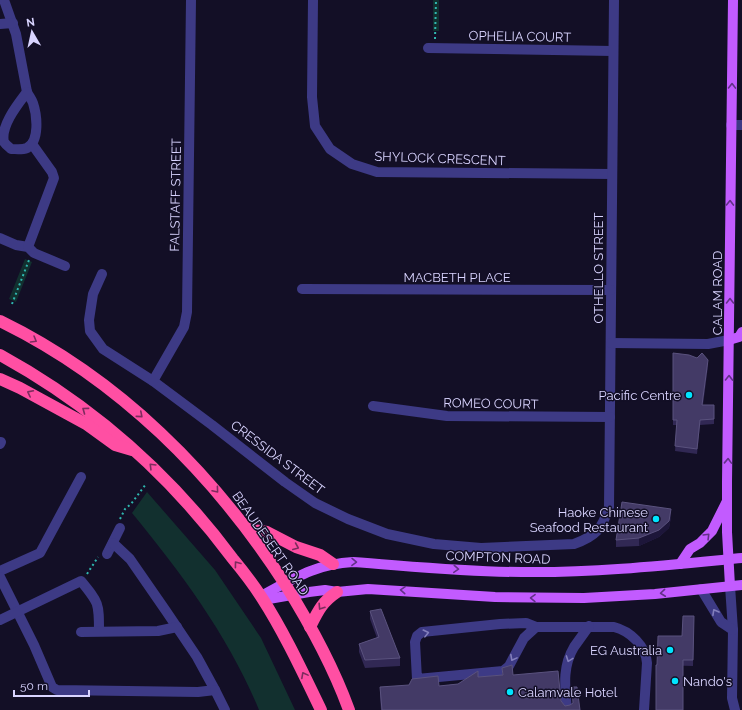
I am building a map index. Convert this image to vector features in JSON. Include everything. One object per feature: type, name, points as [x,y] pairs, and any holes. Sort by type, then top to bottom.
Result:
[{"type":"highway","name":"BEAUDESERT ROAD","points":[[0,321],[69,361],[131,406],[163,434],[212,486],[247,529],[291,594],[335,676],[349,710]]},
{"type":"highway","points":[[0,355],[48,384],[106,425],[137,452],[197,513],[217,537],[262,598],[321,710]]},
{"type":"highway","points":[[0,379],[86,424],[115,445],[137,452]]},
{"type":"highway","points":[[247,529],[267,532],[296,547],[320,555],[333,564]]},
{"type":"highway","points":[[310,627],[321,606],[328,598],[337,592]]},
{"type":"main road","name":"CALAM ROAD","points":[[730,586],[727,500],[733,0]]},
{"type":"main road","points":[[729,340],[739,337],[742,332]]},
{"type":"main road","points":[[680,564],[690,549],[700,543],[712,531],[727,500]]},
{"type":"main road","name":"COMPTON ROAD","points":[[262,598],[284,583],[310,570],[333,564],[353,562],[471,570],[540,572],[594,570],[742,558]]},
{"type":"main road","points":[[262,598],[325,590],[337,592],[385,589],[496,597],[556,599],[618,597],[742,585]]},
{"type":"street","points":[[4,0],[16,34],[27,92],[33,104],[37,130],[32,144],[27,148],[11,149],[2,143],[3,126],[9,115],[27,92]]},
{"type":"street","name":"FALSTAFF STREET","points":[[153,381],[184,327],[187,312],[191,0]]},
{"type":"street","name":"SHYLOCK CRESCENT","points":[[313,0],[312,96],[315,126],[330,149],[352,164],[377,172],[612,174]]},
{"type":"street","name":"OTHELLO STREET","points":[[596,533],[605,522],[609,507],[614,0]]},
{"type":"street","points":[[0,24],[13,23]]},
{"type":"street","name":"OPHELIA COURT","points":[[432,48],[613,51]]},
{"type":"street","points":[[731,125],[742,125]]},
{"type":"street","points":[[31,250],[54,178],[52,172],[32,144]]},
{"type":"street","points":[[0,238],[31,250],[65,266]]},
{"type":"street","name":"CRESSIDA STREET","points":[[102,274],[93,294],[89,320],[90,331],[103,348],[153,381],[285,482],[315,503],[348,519],[387,534],[434,544],[481,548],[574,544],[586,540],[596,533]]},
{"type":"street","name":"MACBETH PLACE","points":[[302,289],[612,290]]},
{"type":"street","points":[[611,343],[708,344],[729,340]]},
{"type":"street","name":"ROMEO COURT","points":[[373,406],[447,416],[610,417]]},
{"type":"street","points":[[0,572],[40,553],[81,477]]},
{"type":"street","points":[[107,554],[120,528]]},
{"type":"street","points":[[112,543],[130,559],[178,627],[197,657],[225,710]]},
{"type":"street","points":[[0,577],[52,687],[57,690],[198,692],[215,690]]},
{"type":"street","points":[[0,620],[82,581],[97,600],[100,631]]},
{"type":"street","points":[[730,586],[733,630],[732,698],[735,710]]},
{"type":"street","points":[[701,589],[720,622],[733,630]]},
{"type":"street","points":[[536,626],[524,638],[509,666],[503,671],[417,679],[415,642],[417,636],[422,632],[500,624],[526,623],[536,626],[609,626],[620,628],[631,635],[642,648],[646,656],[647,663],[644,710]]},
{"type":"street","points":[[567,710],[564,679],[567,661],[575,645],[589,626]]},
{"type":"street","points":[[82,632],[158,630],[178,627]]},
{"type":"path","points":[[432,48],[436,0]]},
{"type":"path","points":[[12,304],[30,259],[31,250]]},
{"type":"green space","points":[[433,0],[439,0],[439,31],[433,31]]},
{"type":"green space","points":[[25,259],[32,262],[16,302],[9,299]]},
{"type":"green space","points":[[147,492],[215,570],[261,638],[295,710],[259,710],[234,657],[203,607],[169,559],[132,513]]},
{"type":"building","name":"Pacific Centre","points":[[673,353],[689,355],[697,358],[702,353],[708,360],[702,405],[714,405],[714,419],[700,420],[697,449],[675,446],[677,420],[673,420]]},
{"type":"building","points":[[622,502],[671,509],[669,521],[659,530],[639,538],[616,540]]},
{"type":"building","points":[[381,609],[400,658],[365,660],[359,644],[379,637],[370,611]]},
{"type":"building","points":[[683,616],[694,616],[693,660],[683,660],[683,710],[656,710],[656,665],[658,636],[682,636]]},
{"type":"building","name":"Calamvale Hotel","points":[[512,665],[513,675],[558,671],[561,701],[565,706],[573,703],[572,687],[577,687],[580,710],[382,710],[380,687],[409,685],[412,679],[438,676],[439,686],[458,684],[478,671],[478,677],[503,675],[502,668]]},
{"type":"place","name":"Pacific Centre","points":[[689,395]]},
{"type":"place","name":"Haoke Chinese Seafood Restaurant","points":[[656,519]]},
{"type":"place","name":"EG Australia","points":[[670,650]]},
{"type":"place","name":"Nando's","points":[[675,681]]},
{"type":"place","name":"Calamvale Hotel","points":[[510,692]]}]
